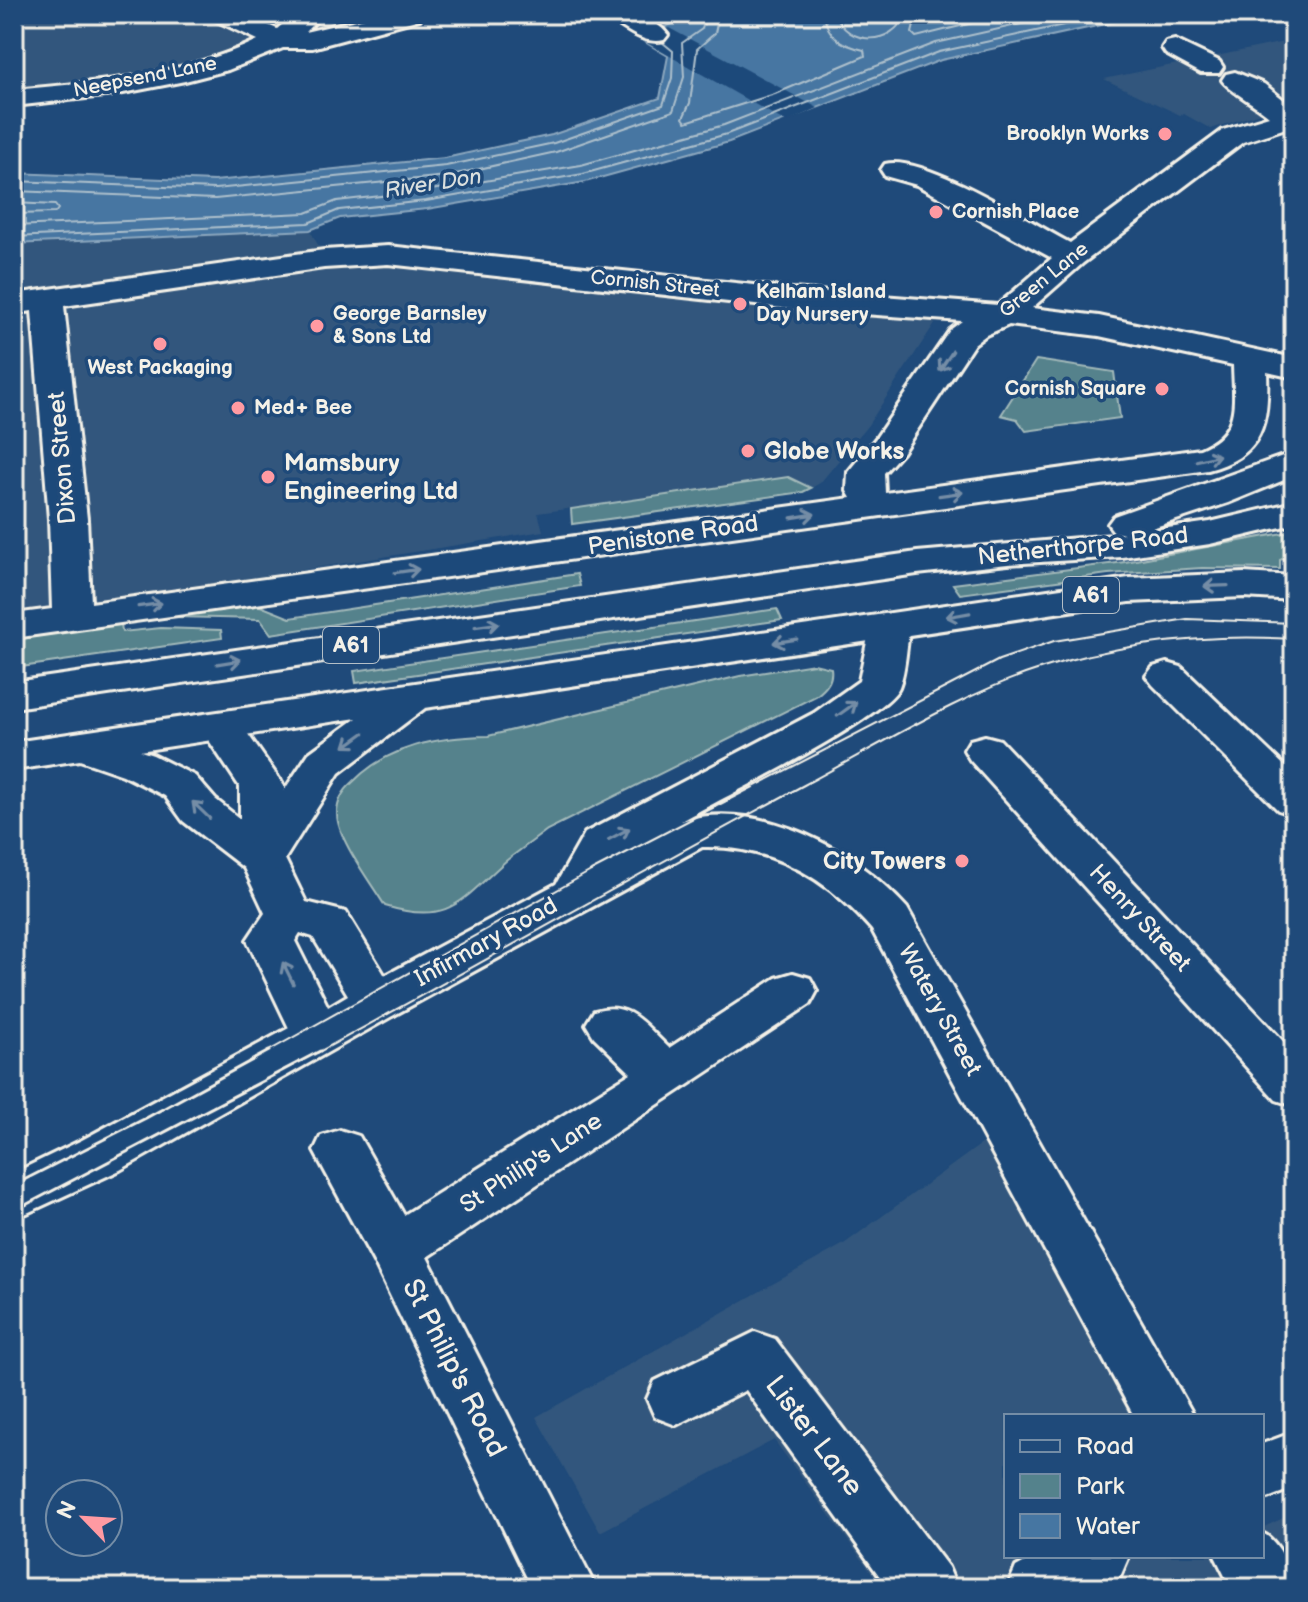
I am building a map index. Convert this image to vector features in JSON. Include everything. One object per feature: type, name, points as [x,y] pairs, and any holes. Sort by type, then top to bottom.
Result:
[{"type":"main road","points":[[222,14],[279,40],[312,40],[411,14]]},
{"type":"main road","name":"Neepsend Lane","points":[[14,98],[176,74],[256,51],[279,40],[310,14]]},
{"type":"main road","points":[[618,14],[653,34]]},
{"type":"main road","points":[[1175,48],[1210,67]]},
{"type":"main road","points":[[1235,80],[1293,119]]},
{"type":"main road","name":"Green Lane","points":[[874,505],[865,491],[866,472],[889,445],[962,337],[974,328],[1006,315],[1072,256],[1233,136],[1293,119]]},
{"type":"main road","points":[[895,170],[927,179],[1072,256]]},
{"type":"main road","name":"Cornish Street","points":[[30,302],[324,259],[388,255],[792,299],[1006,315],[1099,326],[1294,368]]},
{"type":"main road","name":"Dixon Street","points":[[30,302],[68,519],[72,617]]},
{"type":"main road","name":"Penistone Road","points":[[14,626],[1208,459],[1225,454],[1249,427],[1250,357]]},
{"type":"main road","points":[[1008,553],[1107,531],[1215,495],[1294,463]]},
{"type":"main road","name":"Netherthorpe Road","points":[[917,563],[1008,553],[1122,546],[1210,533],[1294,513]]},
{"type":"main road","name":"Infirmary Road","points":[[14,1197],[101,1155],[574,894],[601,844],[829,723],[878,687],[896,598],[917,563]]},
{"type":"main road","name":"A61","points":[[14,695],[917,563]]},
{"type":"main road","name":"A61","points":[[14,756],[1129,590],[1244,585],[1294,588]]},
{"type":"main road","points":[[1167,676],[1294,800]]},
{"type":"main road","points":[[14,695],[119,708],[182,704],[202,711],[221,727],[262,786],[262,859]]},
{"type":"main road","points":[[262,859],[324,763],[417,695]]},
{"type":"main road","points":[[83,746],[138,765],[180,786],[199,810],[262,859],[289,914],[329,924],[377,1002]]},
{"type":"main road","name":"Henry Street","points":[[985,750],[1294,1086]]},
{"type":"main road","name":"Watery Street","points":[[574,894],[694,832],[721,830],[772,840],[839,869],[856,882],[890,920],[1164,1414]]},
{"type":"main road","points":[[289,914],[271,940],[317,1035]]},
{"type":"main road","name":"St Philip's Lane","points":[[395,1249],[793,991]]},
{"type":"main road","points":[[611,1024],[666,1076]]},
{"type":"main road","name":"St Philip's Road","points":[[340,1151],[395,1249],[565,1588]]},
{"type":"main road","name":"Lister Lane","points":[[676,1399],[755,1357],[926,1588]]},
{"type":"main road","points":[[1264,1472],[1294,1459]]},
{"type":"main road","points":[[1038,1588],[1094,1558]]},
{"type":"main road","points":[[1247,1558],[1266,1588]]},
{"type":"shaded area","points":[[14,14],[411,14],[204,68],[14,98]]},
{"type":"shaded area","points":[[1294,40],[1294,102],[1211,129],[1104,79]]},
{"type":"shaded area","points":[[310,230],[321,251],[783,309],[937,320],[868,425],[820,483],[811,488],[788,477],[538,513],[543,531],[85,605],[41,621],[24,606],[14,607],[14,244]]},
{"type":"shaded area","points":[[987,1140],[1181,1414],[1004,1414],[1004,1558],[1264,1558],[1264,1527],[1294,1513],[1294,1588],[883,1588],[774,1440],[600,1532],[536,1417],[844,1244]]},
{"type":"green space","points":[[1036,360],[1114,372],[1120,418],[1026,431],[1017,419],[1001,415]]},
{"type":"green space","points":[[788,477],[811,488],[803,492],[572,524],[571,509]]},
{"type":"green space","points":[[1294,531],[1294,554],[1280,560],[1280,569],[1202,568],[1108,574],[960,594],[953,584],[1125,562]]},
{"type":"green space","points":[[577,574],[580,586],[271,634],[260,619],[175,617],[253,603],[290,618]]},
{"type":"green space","points":[[777,609],[782,620],[356,683],[354,671]]},
{"type":"green space","points":[[121,623],[122,632],[161,628],[221,630],[222,638],[14,668],[14,640]]},
{"type":"green space","points":[[814,664],[831,668],[828,684],[816,696],[547,830],[466,897],[441,911],[426,913],[385,906],[343,836],[337,814],[342,796],[367,769],[399,751],[433,741],[488,736],[740,676]]},
{"type":"water","name":"River Don","points":[[696,14],[844,14],[865,20],[927,14],[1152,14],[941,60],[729,142],[585,182],[427,209],[340,218],[310,230],[14,244],[14,173],[214,181],[445,158],[552,135],[660,98],[668,56],[638,38]]},
{"type":"pier","points":[[669,28],[818,108],[786,122],[638,38]]},
{"type":"tram line","points":[[265,1053],[591,871],[999,660],[1054,641],[1187,619],[1294,623]]},
{"type":"tram line","points":[[317,1053],[922,721],[1013,678],[1074,659],[1136,646],[1198,639],[1294,639]]},
{"type":"tram line","points":[[14,1185],[269,1051]]},
{"type":"tram line","points":[[14,1211],[320,1051]]},
{"type":"place","name":"Brooklyn Works","points":[[1165,134]]},
{"type":"place","name":"Cornish Place","points":[[936,212]]},
{"type":"place","name":"Kelham Island Day Nursery","points":[[740,304]]},
{"type":"place","name":"George Barnsley & Sons Ltd","points":[[317,326]]},
{"type":"place","name":"West Packaging","points":[[160,344]]},
{"type":"place","name":"Cornish Square","points":[[1162,389]]},
{"type":"place","name":"Med+ Bee","points":[[238,408]]},
{"type":"place","name":"Globe Works","points":[[748,451]]},
{"type":"place","name":"Mamsbury Engineering Ltd","points":[[268,477]]},
{"type":"place","name":"City Towers","points":[[962,861]]}]
